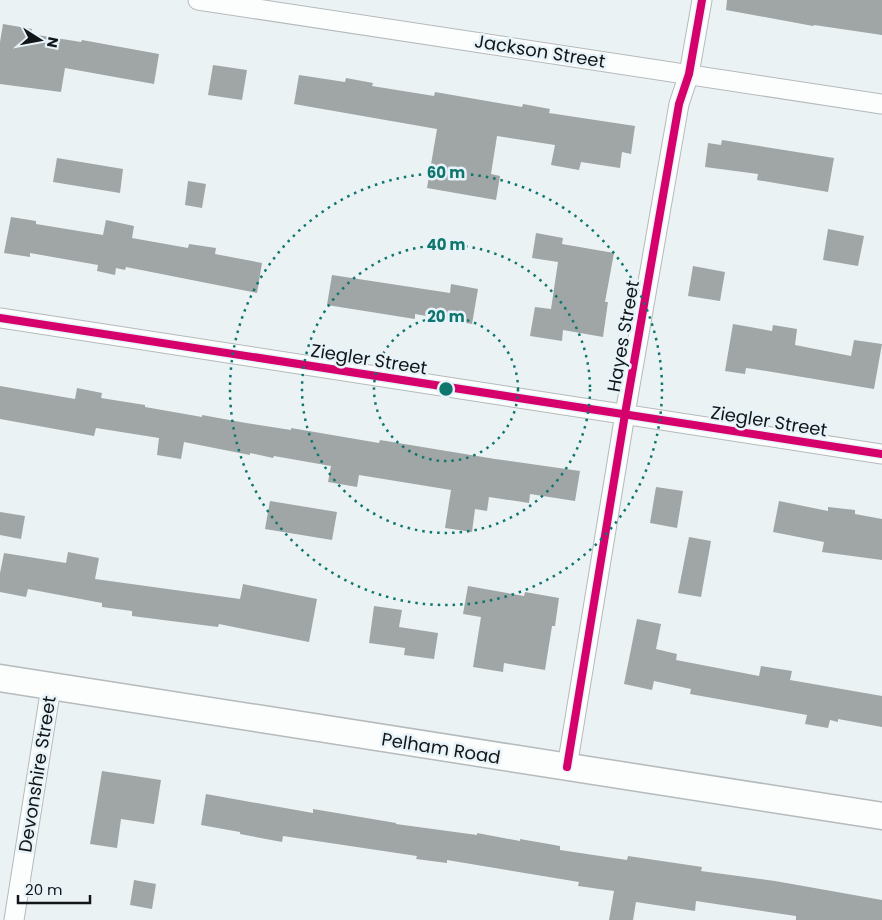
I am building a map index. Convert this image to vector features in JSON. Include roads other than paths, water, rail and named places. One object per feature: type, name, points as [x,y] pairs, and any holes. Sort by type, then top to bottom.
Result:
[{"type":"main road","name":"Pelham Road","points":[[0,678],[882,816]]},
{"type":"street","name":"Jackson Street","points":[[198,0],[882,104]]},
{"type":"street","name":"Hayes Street","points":[[567,767],[678,104],[689,74],[702,0]]},
{"type":"street","name":"Ziegler Street","points":[[0,318],[882,454]]},
{"type":"street","name":"Devonshire Street","points":[[14,920],[51,686]]}]
